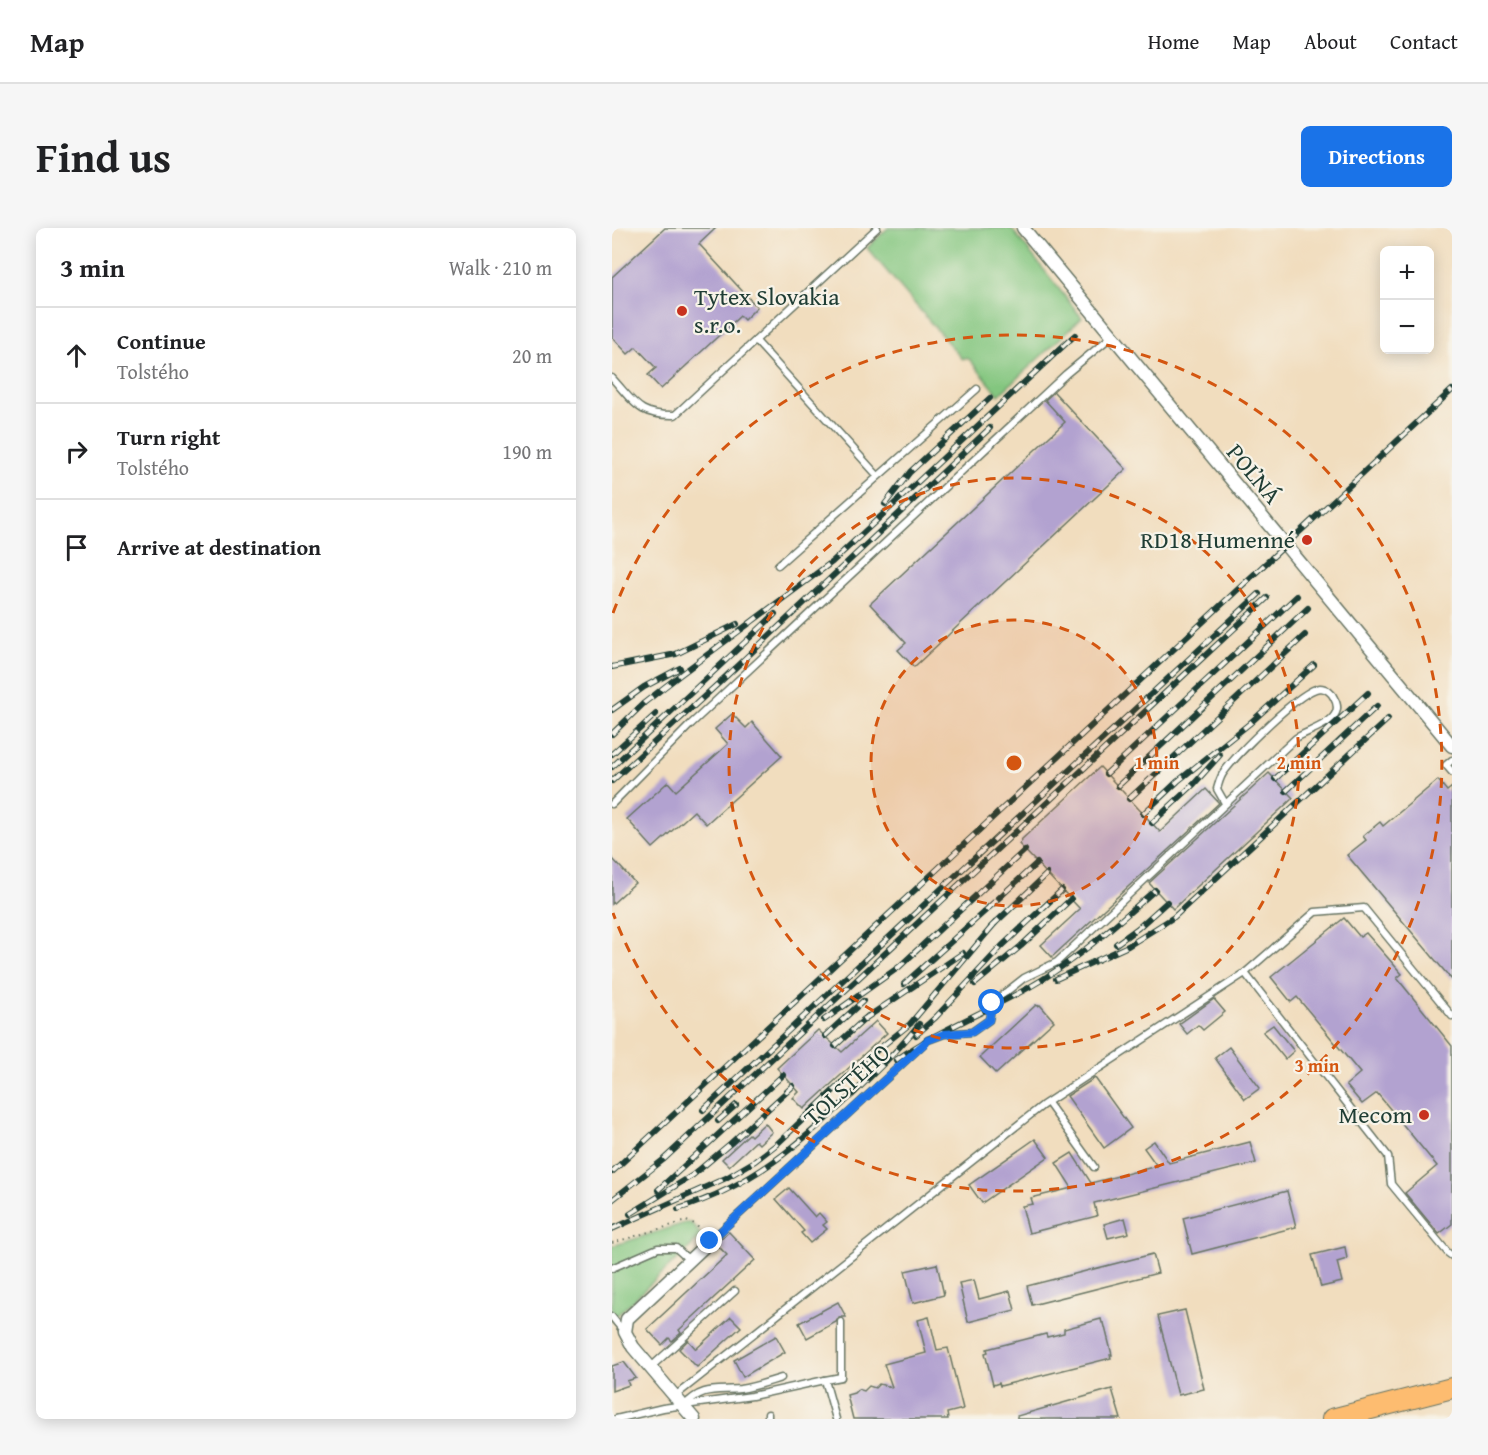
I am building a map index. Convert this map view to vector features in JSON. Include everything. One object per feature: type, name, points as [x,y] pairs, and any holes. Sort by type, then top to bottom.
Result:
[{"type":"main road","points":[[1332,1419],[1452,1388]]},
{"type":"street","name":"POĽNÁ","points":[[1023,228],[1452,746]]},
{"type":"street","name":"TOLSTÉHO","points":[[625,1332],[627,1319],[710,1241]]},
{"type":"street","points":[[625,1332],[633,1347],[694,1419]]},
{"type":"lane","points":[[612,378],[641,410],[659,416],[675,415],[877,228]]},
{"type":"lane","points":[[612,804],[691,724],[1066,374],[1112,336]]},
{"type":"lane","points":[[756,341],[878,475]]},
{"type":"lane","points":[[777,565],[977,389]]},
{"type":"lane","name":"TOLSTÉHO","points":[[710,1241],[928,1040],[944,1034],[972,1032],[989,1020],[992,1003],[1024,978],[1057,962],[1296,738],[1324,725],[1334,717],[1338,709],[1331,692],[1321,688],[1309,691],[1279,715],[1236,756],[1221,775],[1217,789],[1225,803]]},
{"type":"lane","points":[[1452,760],[1446,765],[1452,772]]},
{"type":"lane","points":[[675,1396],[1048,1102],[1245,973],[1315,912],[1364,908],[1452,1016]]},
{"type":"lane","points":[[1245,973],[1388,1156],[1390,1184],[1452,1256]]},
{"type":"lane","points":[[1048,1102],[1094,1167]]},
{"type":"lane","points":[[612,1268],[658,1248],[676,1248],[689,1260]]},
{"type":"lane","points":[[651,1367],[735,1291]]},
{"type":"lane","points":[[612,1317],[625,1332]]},
{"type":"lane","points":[[616,1419],[663,1408],[752,1396],[841,1377],[841,1322]]},
{"type":"lane","points":[[684,1406],[693,1396],[709,1390],[754,1386],[781,1377]]},
{"type":"lane","points":[[825,1380],[836,1419]]},
{"type":"path","points":[[612,1243],[686,1221],[695,1224],[710,1241]]},
{"type":"green space","points":[[888,228],[1011,228],[1082,318],[999,395],[969,359],[962,359],[867,248]]},
{"type":"green space","points":[[691,1223],[702,1236],[612,1320],[612,1246]]},
{"type":"building","name":"Tytex Slovakia s.r.o.","points":[[665,228],[716,228],[699,244],[757,307],[744,320],[740,316],[661,389],[648,375],[656,368],[636,347],[628,354],[612,337],[612,277]]},
{"type":"building","points":[[1054,392],[1126,469],[914,667],[898,650],[906,643],[870,604],[1065,422],[1045,400]]},
{"type":"building","points":[[732,714],[746,728],[752,722],[782,756],[706,824],[694,811],[653,848],[627,819],[668,782],[676,791],[728,744],[715,729]]},
{"type":"building","points":[[1100,767],[1160,832],[1206,789],[1219,803],[1052,957],[1041,945],[1080,909],[1019,844]]},
{"type":"building","points":[[1269,773],[1293,798],[1173,909],[1149,883]]},
{"type":"building","points":[[1438,780],[1447,791],[1452,787],[1452,980],[1347,855],[1366,840],[1363,836],[1380,822],[1383,826]]},
{"type":"building","points":[[612,858],[635,883],[612,904]]},
{"type":"building","name":"Mecom","points":[[1344,918],[1360,937],[1366,933],[1402,974],[1397,978],[1452,1046],[1452,1224],[1439,1234],[1405,1193],[1437,1166],[1377,1093],[1362,1104],[1346,1085],[1360,1073],[1297,997],[1291,1002],[1271,977]]},
{"type":"building","points":[[1214,999],[1225,1012],[1203,1030],[1198,1025],[1187,1034],[1179,1024]]},
{"type":"building","points":[[1036,1005],[1040,1005],[1054,1021],[996,1074],[980,1057]]},
{"type":"building","points":[[876,1021],[887,1033],[804,1109],[793,1098],[799,1092],[777,1068],[818,1030],[842,1052]]},
{"type":"building","points":[[1273,1025],[1294,1051],[1285,1059],[1263,1032]]},
{"type":"building","points":[[1229,1047],[1260,1088],[1245,1099],[1215,1058]]},
{"type":"building","points":[[1095,1078],[1131,1128],[1104,1148],[1067,1096]]},
{"type":"building","points":[[765,1123],[772,1132],[759,1144],[756,1141],[729,1166],[722,1159],[749,1134],[751,1136]]},
{"type":"building","points":[[1035,1139],[1048,1157],[982,1203],[969,1185]]},
{"type":"building","points":[[1154,1141],[1169,1163],[1250,1142],[1256,1163],[1094,1203],[1097,1216],[1029,1233],[1022,1206],[1033,1204],[1031,1198],[1072,1188],[1056,1163],[1072,1153],[1091,1183],[1157,1166],[1144,1148]]},
{"type":"building","points":[[789,1188],[815,1217],[819,1213],[827,1222],[823,1225],[827,1229],[810,1243],[801,1233],[804,1231],[776,1199]]},
{"type":"building","points":[[1287,1191],[1296,1227],[1192,1254],[1183,1218]]},
{"type":"building","points":[[1125,1218],[1129,1233],[1108,1238],[1104,1224]]},
{"type":"building","points":[[729,1232],[755,1260],[679,1330],[681,1333],[672,1341],[669,1338],[662,1345],[647,1329],[727,1255],[717,1245],[718,1241]]},
{"type":"building","points":[[1345,1247],[1347,1259],[1337,1262],[1342,1282],[1321,1287],[1312,1255]]},
{"type":"building","points":[[1153,1254],[1158,1273],[1032,1305],[1027,1286]]},
{"type":"building","points":[[937,1264],[944,1295],[913,1303],[905,1271]]},
{"type":"building","points":[[974,1280],[979,1299],[1010,1291],[1015,1310],[968,1322],[959,1283]]},
{"type":"building","points":[[838,1302],[846,1317],[839,1317],[836,1322],[807,1338],[799,1323]]},
{"type":"building","points":[[1185,1310],[1204,1389],[1178,1395],[1158,1316]]},
{"type":"building","points":[[731,1317],[741,1327],[697,1367],[679,1349],[688,1340],[696,1349]]},
{"type":"building","points":[[929,1317],[937,1350],[948,1348],[963,1409],[947,1413],[948,1419],[853,1419],[847,1395],[858,1389],[864,1391],[869,1386],[875,1388],[879,1384],[892,1387],[884,1364],[926,1353],[918,1320]]},
{"type":"building","points":[[1101,1319],[1104,1323],[1111,1358],[1000,1386],[999,1383],[993,1385],[985,1353],[988,1352],[987,1349],[1046,1334],[1047,1337],[1064,1333],[1064,1329]]},
{"type":"building","points":[[776,1336],[785,1352],[743,1377],[734,1360]]},
{"type":"building","points":[[624,1362],[636,1378],[627,1381],[629,1385],[612,1391],[612,1366]]},
{"type":"building","points":[[1112,1389],[1121,1419],[1017,1419],[1017,1416]]},
{"type":"railway","points":[[612,734],[644,703],[832,562],[1075,335]]},
{"type":"railway","points":[[612,1172],[1452,390]]},
{"type":"railway","points":[[885,504],[910,472],[990,398]]},
{"type":"railway","points":[[612,781],[990,428]]},
{"type":"railway","points":[[703,1110],[1259,594]]},
{"type":"railway","points":[[1106,774],[1297,596]]},
{"type":"railway","points":[[612,1200],[663,1160],[1267,598]]},
{"type":"railway","points":[[1118,786],[1308,608]]},
{"type":"railway","points":[[612,767],[775,614]]},
{"type":"railway","points":[[612,667],[676,654],[737,624]]},
{"type":"railway","points":[[1129,799],[1305,635]]},
{"type":"railway","points":[[1143,814],[1178,781],[1249,724],[1314,665]]},
{"type":"railway","points":[[612,710],[644,687],[680,668]]},
{"type":"railway","points":[[1275,779],[1368,693]]},
{"type":"railway","points":[[1286,791],[1377,706]]},
{"type":"railway","points":[[612,754],[656,714]]},
{"type":"railway","points":[[1056,979],[1128,946],[1174,917],[1388,719]]},
{"type":"railway","points":[[1152,823],[1194,784],[1220,755]]},
{"type":"railway","points":[[824,1020],[899,967],[1025,850]]},
{"type":"railway","points":[[989,907],[1037,863]]},
{"type":"railway","points":[[991,927],[1047,874]]},
{"type":"railway","points":[[916,1035],[936,1017],[1002,946],[1062,890]]},
{"type":"railway","points":[[896,1060],[928,1040],[1046,977],[1094,942],[1155,890]]},
{"type":"railway","points":[[975,984],[1021,946],[1071,899]]},
{"type":"railway","points":[[904,984],[995,902]]},
{"type":"railway","points":[[1116,944],[1167,902]]},
{"type":"railway","points":[[612,1229],[726,1178],[755,1161],[777,1144],[871,1055],[910,1024],[996,922]]},
{"type":"railway","points":[[863,1020],[963,953]]},
{"type":"railway","points":[[825,1036],[863,1001]]},
{"type":"railway","points":[[835,1046],[868,1016]]},
{"type":"railway","points":[[678,1209],[705,1200],[753,1176],[795,1146],[856,1091],[919,1024]]},
{"type":"railway","points":[[658,1190],[783,1075]]},
{"type":"railway","points":[[630,1214],[693,1175],[793,1086]]},
{"type":"railway","points":[[718,1121],[736,1105]]},
{"type":"place","name":"Tytex Slovakia s.r.o.","points":[[682,311]]},
{"type":"place","name":"RD18 Humenné","points":[[1307,540]]},
{"type":"place","name":"Mecom","points":[[1424,1115]]},
{"type":"route","points":[[710,1241],[928,1040],[944,1034],[972,1032],[989,1020],[992,1003]]}]
